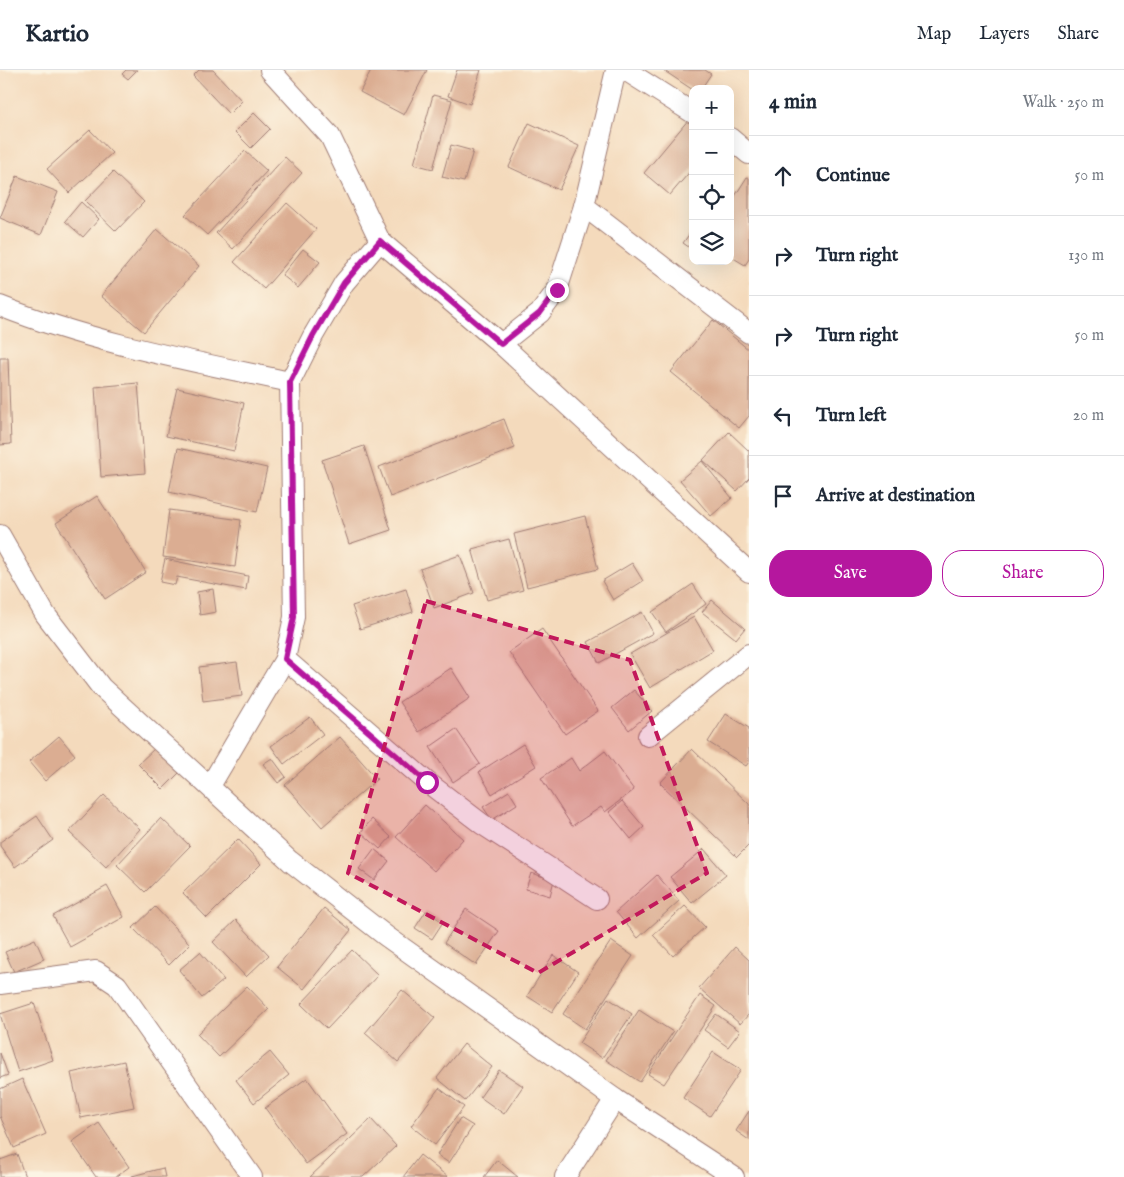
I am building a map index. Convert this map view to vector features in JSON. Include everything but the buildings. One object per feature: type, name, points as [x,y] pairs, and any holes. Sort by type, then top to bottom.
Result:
[{"type":"street","points":[[270,70],[330,136],[380,241],[501,344],[749,572]]},
{"type":"street","points":[[501,344],[540,313],[557,290],[584,206],[616,70]]},
{"type":"street","points":[[625,70],[689,110]]},
{"type":"street","points":[[734,141],[749,154]]},
{"type":"street","points":[[584,206],[749,333]]},
{"type":"street","points":[[210,786],[285,659],[294,617],[290,382],[313,336],[344,283],[380,241]]},
{"type":"street","points":[[0,306],[48,325],[140,350],[290,382]]},
{"type":"street","points":[[0,535],[45,614],[101,687],[290,861],[386,936],[615,1099],[734,1177]]},
{"type":"street","points":[[648,736],[749,654]]},
{"type":"street","points":[[285,659],[427,782],[482,824],[597,899]]},
{"type":"street","points":[[0,984],[96,971],[117,986],[252,1177]]},
{"type":"street","points":[[565,1177],[615,1099]]},
{"type":"highlighted area","points":[[426,601],[630,660],[707,873],[538,973],[348,873]]},
{"type":"route","points":[[427,782],[285,659],[294,617],[294,522],[290,382],[313,336],[344,283],[380,241],[501,344],[540,313],[557,290]]}]
